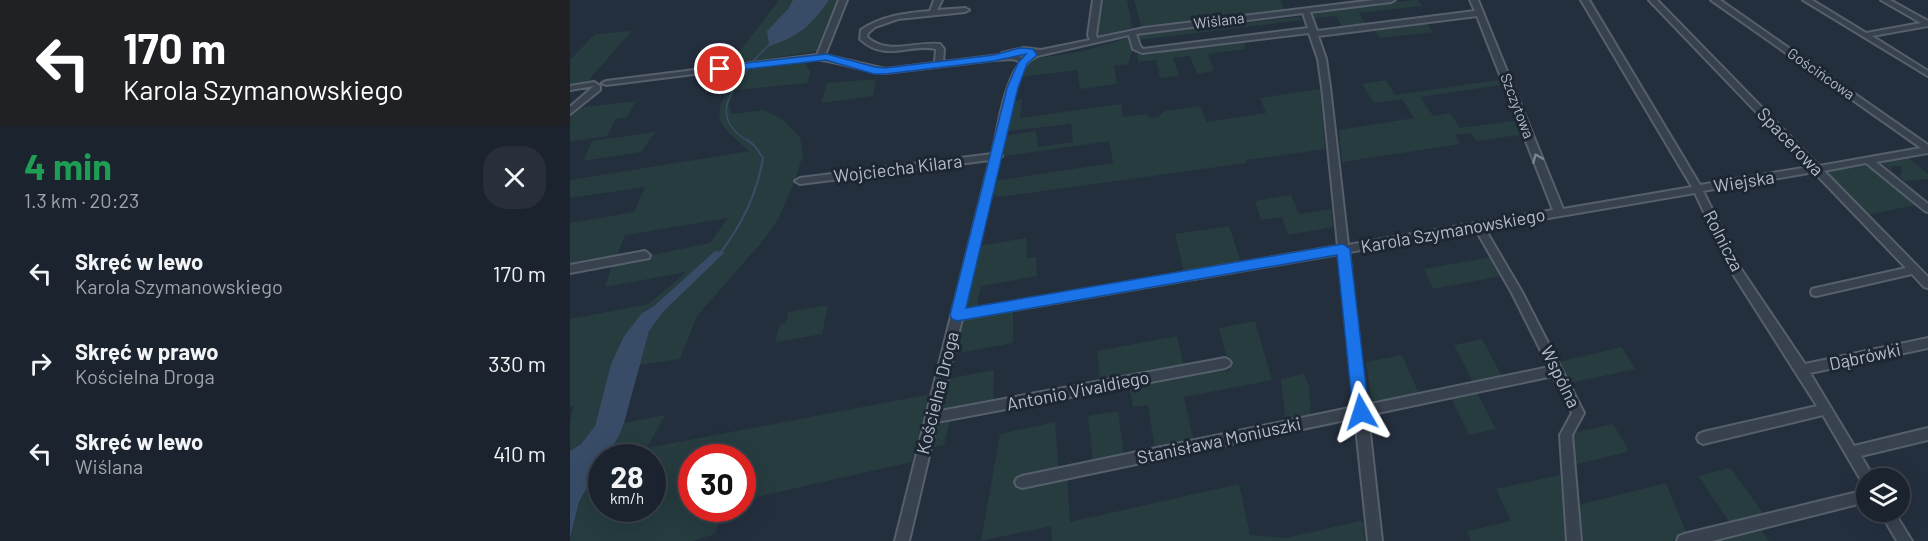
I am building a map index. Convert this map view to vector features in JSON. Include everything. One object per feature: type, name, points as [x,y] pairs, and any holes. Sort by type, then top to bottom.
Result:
[{"type":"street","points":[[820,57],[843,0]]},
{"type":"street","points":[[932,14],[938,0]]},
{"type":"street","points":[[1095,42],[1092,35],[1097,0]]},
{"type":"street","name":"Wiślana","points":[[570,88],[820,57],[874,70],[994,58],[1022,58],[1132,32],[1391,0]]},
{"type":"street","name":"Szczytowa","points":[[1474,0],[1559,212]]},
{"type":"street","name":"Rolnicza","points":[[1585,0],[1698,189],[1737,271],[1802,370],[1862,468]]},
{"type":"street","name":"Spacerowa","points":[[1653,0],[1928,284]]},
{"type":"street","name":"Gościńcowa","points":[[1715,0],[1928,149]]},
{"type":"street","points":[[1807,0],[1928,74]]},
{"type":"street","points":[[1885,0],[1928,24]]},
{"type":"street","points":[[939,64],[940,49],[937,46],[887,49],[871,44],[864,36],[868,28],[880,21],[965,10]]},
{"type":"street","points":[[1306,11],[1322,59],[1326,87],[1375,541]]},
{"type":"street","points":[[1132,32],[1136,47],[1142,51],[1480,13]]},
{"type":"street","points":[[1866,35],[1928,24]]},
{"type":"street","name":"Kościelna Droga","points":[[902,541],[1022,58]]},
{"type":"street","points":[[570,111],[598,86]]},
{"type":"street","name":"Wiejska","points":[[1559,212],[1928,149]]},
{"type":"street","name":"Wojciecha Kilara","points":[[800,181],[997,156]]},
{"type":"street","points":[[1868,160],[1928,209]]},
{"type":"street","name":"Karola Szymanowskiego","points":[[957,315],[1559,212]]},
{"type":"street","name":"Wspólna","points":[[1479,225],[1578,413],[1566,435],[1574,541]]},
{"type":"street","points":[[570,269],[645,255]]},
{"type":"street","points":[[1816,292],[1915,270]]},
{"type":"street","name":"Dąbrówki","points":[[1802,370],[1928,343]]},
{"type":"street","name":"Antonio Vivaldiego","points":[[932,418],[1225,363]]},
{"type":"street","name":"Stanisława Moniuszki","points":[[1022,482],[1557,370]]},
{"type":"street","points":[[1703,438],[1826,409]]},
{"type":"street","points":[[1852,452],[1928,434]]},
{"type":"street","points":[[1684,541],[1856,498]]},
{"type":"street","points":[[1893,522],[1905,541]]},
{"type":"green space","points":[[779,0],[837,0],[816,51],[729,65]]},
{"type":"green space","points":[[1102,0],[1127,0],[1132,28],[1097,36]]},
{"type":"green space","points":[[1134,0],[1281,0],[1284,10],[1141,26]]},
{"type":"green space","points":[[1418,0],[1422,6],[1359,13],[1366,25],[1343,28],[1336,16],[1314,18],[1313,15],[1316,12]]},
{"type":"green space","points":[[1298,17],[1303,20],[1139,40],[1137,35]]},
{"type":"green space","points":[[1425,21],[1433,32],[1380,38],[1373,28]]},
{"type":"green space","points":[[632,31],[587,82],[570,85],[570,60],[595,34]]},
{"type":"green space","points":[[1130,37],[1132,51],[1128,64],[1114,66],[1117,84],[1080,89],[1077,70],[1021,77],[1024,66],[1034,59],[1084,51]]},
{"type":"green space","points":[[1242,39],[1246,49],[1208,54],[1214,71],[1197,74],[1190,56],[1173,58],[1179,76],[1160,78],[1156,60],[1138,62],[1137,54]]},
{"type":"green space","points":[[806,61],[806,66],[811,71],[807,83],[736,90],[729,104],[732,114],[764,110],[782,119],[800,137],[803,155],[779,218],[762,242],[697,316],[680,359],[639,365],[649,331],[663,312],[724,252],[715,251],[654,306],[642,313],[624,336],[611,364],[595,426],[581,444],[570,451],[570,422],[574,406],[570,406],[570,319],[649,304],[686,272],[605,287],[613,263],[710,243],[728,218],[625,235],[616,258],[570,266],[570,223],[634,212],[645,187],[570,198],[570,180],[750,151],[727,130],[719,115],[720,106],[738,70]]},
{"type":"green space","points":[[876,79],[873,96],[821,103],[827,83]]},
{"type":"green space","points":[[1504,79],[1507,84],[1420,97],[1433,116],[1450,113],[1460,128],[1520,120],[1525,134],[1477,141],[1471,133],[1455,135],[1460,144],[1342,162],[1339,130],[1414,118],[1402,99],[1374,103],[1362,84],[1386,80],[1395,95]]},
{"type":"green space","points":[[1320,89],[1325,149],[1246,160],[1246,163],[999,197],[991,194],[993,181],[1113,163],[1109,141],[999,157],[1004,136],[1036,131],[1038,147],[1073,142],[1071,124],[1006,131],[1014,101],[1022,99],[1020,118],[1121,104],[1123,117],[1145,114],[1150,118],[1158,117],[1165,111],[1200,106],[1207,122],[1266,113],[1260,98]]},
{"type":"green space","points":[[636,101],[627,117],[616,119],[607,136],[570,142],[570,113],[576,108]]},
{"type":"green space","points":[[655,132],[641,152],[583,161],[592,141]]},
{"type":"green space","points":[[1908,157],[1928,174],[1928,179],[1904,181],[1898,176],[1902,174],[1901,166],[1891,166],[1892,171],[1881,162],[1901,158],[1906,162],[1903,158]]},
{"type":"green space","points":[[1864,166],[1870,168],[1916,205],[1866,215],[1824,172]]},
{"type":"green space","points":[[1291,195],[1299,214],[1331,209],[1333,227],[1288,235],[1282,217],[1261,220],[1255,201]]},
{"type":"green space","points":[[1229,226],[1241,263],[1184,273],[1175,234]]},
{"type":"green space","points":[[1026,238],[1027,258],[1036,257],[1037,276],[981,286],[977,303],[982,307],[962,311],[979,246]]},
{"type":"green space","points":[[1492,257],[1502,276],[1433,289],[1424,269]]},
{"type":"green space","points":[[828,305],[822,334],[775,342],[780,324],[786,323],[788,312]]},
{"type":"green space","points":[[1013,309],[1013,343],[952,354],[961,318]]},
{"type":"green space","points":[[1255,321],[1272,380],[1184,397],[1194,443],[1155,450],[1148,405],[1133,407],[1129,385],[1211,370],[1217,372],[1230,370],[1219,328]]},
{"type":"green space","points":[[1177,336],[1184,367],[1100,382],[1097,351]]},
{"type":"green space","points":[[1482,339],[1503,378],[1474,384],[1454,345]]},
{"type":"green space","points":[[1621,347],[1636,369],[1570,383],[1559,362]]},
{"type":"green space","points":[[1402,355],[1420,396],[1372,406],[1366,362]]},
{"type":"green space","points":[[994,370],[993,402],[945,411],[940,409],[946,379]]},
{"type":"green space","points":[[1304,374],[1309,386],[1311,419],[1286,423],[1281,379]]},
{"type":"green space","points":[[1476,391],[1496,429],[1469,435],[1450,396]]},
{"type":"green space","points":[[931,394],[911,462],[756,497],[756,444],[678,444],[678,522],[718,522],[715,534],[693,541],[570,541],[579,502],[588,486],[588,522],[666,522],[666,444]]},
{"type":"green space","points":[[1118,411],[1124,457],[1093,463],[1088,416]]},
{"type":"green space","points":[[665,415],[649,444],[614,444],[624,423]]},
{"type":"green space","points":[[950,420],[944,445],[930,448],[937,421]]},
{"type":"green space","points":[[1055,422],[1059,471],[1067,478],[1070,522],[1239,484],[1250,535],[1286,538],[1360,521],[1363,523],[1365,541],[1052,541],[1051,526],[981,541],[1000,434]]},
{"type":"green space","points":[[1613,424],[1628,449],[1627,452],[1574,465],[1572,433]]},
{"type":"green space","points":[[1730,468],[1766,517],[1732,526],[1698,476]]},
{"type":"green space","points":[[1560,475],[1567,541],[1471,541],[1467,531],[1511,521],[1496,489]]},
{"type":"green space","points":[[1666,483],[1688,537],[1672,541],[1581,541],[1575,506]]},
{"type":"green space","points":[[1760,528],[1769,541],[1711,541]]},
{"type":"water","points":[[793,0],[829,0],[802,30],[767,47],[769,43],[767,31],[788,9]]},
{"type":"water","points":[[715,251],[725,252],[663,312],[649,331],[619,436],[614,444],[588,444],[588,486],[579,502],[570,539],[570,451],[581,444],[595,426],[611,364],[624,336],[642,313],[654,306]]},
{"type":"waterway","points":[[752,62],[768,46]]},
{"type":"waterway","points":[[747,140],[730,125],[727,106],[735,87],[750,67]]},
{"type":"waterway","points":[[721,252],[748,208],[757,184],[763,158],[755,146],[747,140]]},
{"type":"route","points":[[720,69],[807,57],[827,57],[885,71],[994,58],[1024,50],[1031,52],[1031,57],[1018,70],[1012,88],[957,315],[1343,249],[1361,412]]}]
